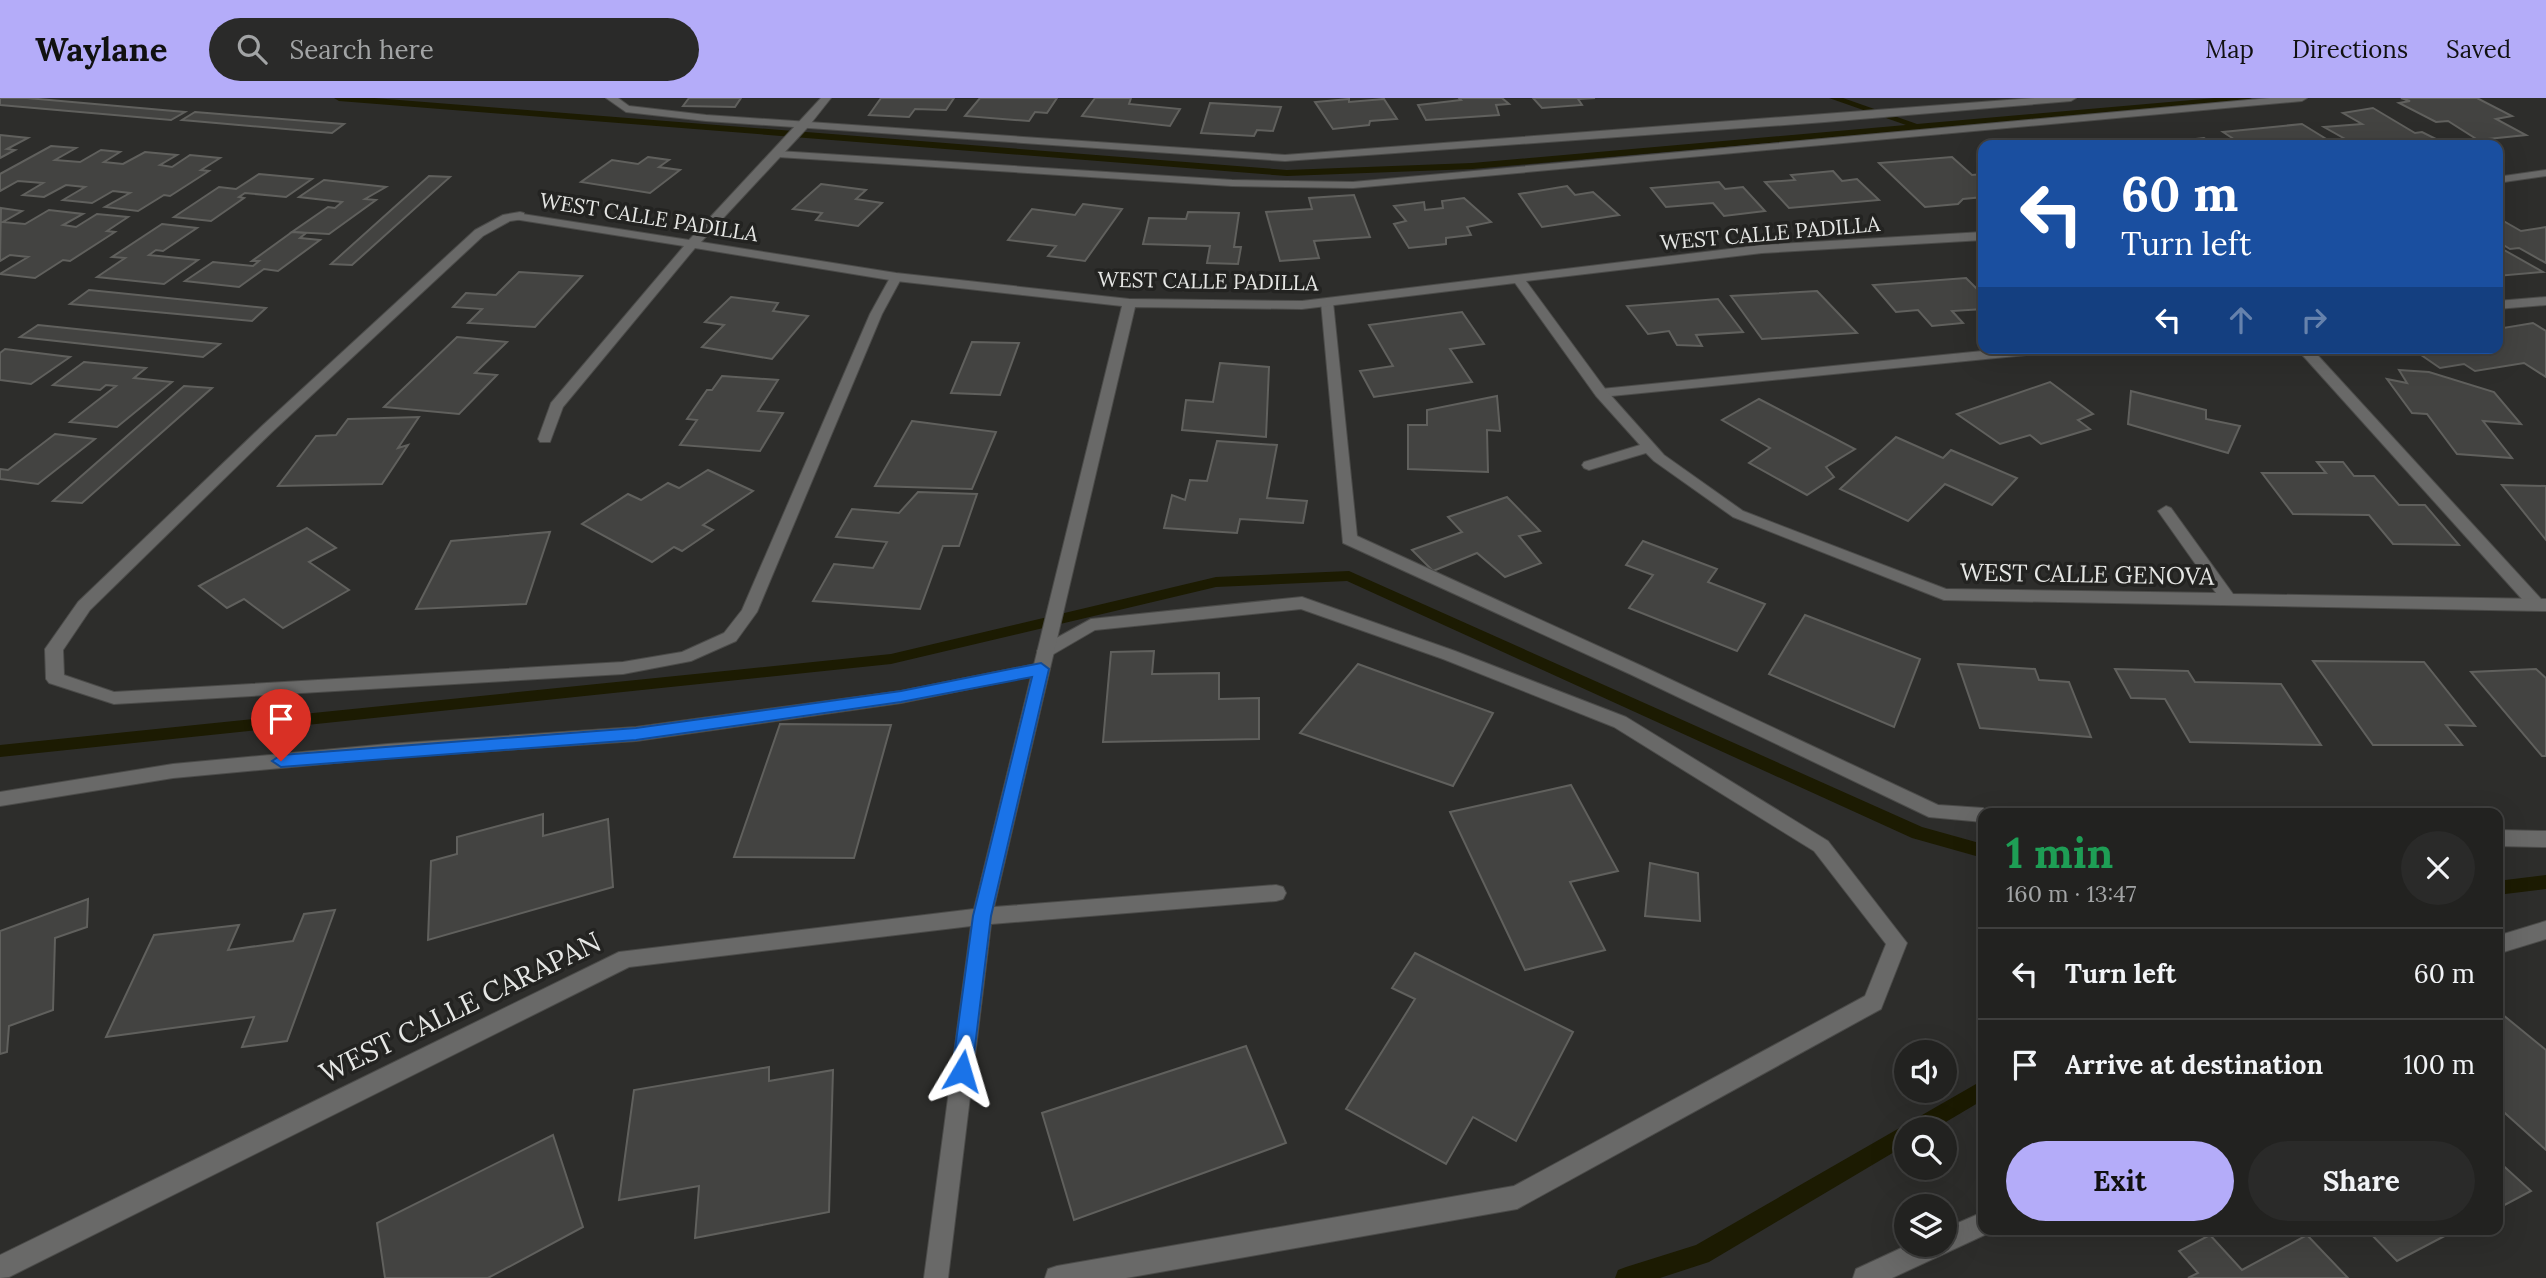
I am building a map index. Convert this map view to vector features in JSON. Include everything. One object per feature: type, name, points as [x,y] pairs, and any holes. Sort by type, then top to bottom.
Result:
[{"type":"street","points":[[611,98],[626,109],[706,118],[1285,158],[1825,119],[2071,98]]},
{"type":"street","points":[[545,439],[556,406],[693,243],[778,154],[826,98]]},
{"type":"street","points":[[778,154],[1232,183],[1353,184],[2039,124],[2302,98]]},
{"type":"street","points":[[2503,179],[2546,173]]},
{"type":"street","name":"WEST CALLE PADILLA","points":[[896,277],[876,314],[749,612],[730,637],[685,657],[623,667],[554,672],[114,698],[55,679],[54,649],[84,606],[267,429],[480,233],[507,218],[520,216],[896,277],[1129,303],[1302,305],[1762,249],[1978,236]]},
{"type":"street","name":"WEST CALLE GENOVA","points":[[1519,280],[1601,393],[1660,458],[1738,514],[1944,594],[2541,605]]},
{"type":"street","points":[[2503,304],[2546,300]]},
{"type":"street","points":[[1328,302],[1349,539],[1651,677],[1936,812],[1978,815]]},
{"type":"street","points":[[936,1278],[982,916],[1129,303]]},
{"type":"street","points":[[1601,393],[1995,354]]},
{"type":"street","points":[[2309,354],[2541,605]]},
{"type":"street","points":[[1589,465],[1650,447]]},
{"type":"street","name":"WEST CALLE GENOVA","points":[[2166,511],[2228,599]]},
{"type":"street","points":[[0,799],[173,771],[388,751],[636,734],[901,697],[1045,655],[1091,625],[1302,603],[1449,655],[1620,722],[1821,846],[1897,943],[1873,1002],[1517,1196],[1057,1278]]},
{"type":"street","points":[[2503,838],[2546,839]]},
{"type":"street","name":"WEST CALLE CARAPAN","points":[[0,1268],[626,958],[982,916],[1276,893]]},
{"type":"street","points":[[2503,943],[2546,930]]},
{"type":"street","points":[[1957,1235],[1978,1225]]},
{"type":"street","points":[[1865,1278],[1910,1257]]},
{"type":"building","points":[[0,98],[185,112],[171,120],[0,105]]},
{"type":"building","points":[[689,98],[741,98],[735,107],[683,106]]},
{"type":"building","points":[[881,98],[954,98],[946,110],[915,109],[909,117],[869,115]]},
{"type":"building","points":[[980,98],[1057,98],[1047,113],[1035,112],[1029,121],[965,116]]},
{"type":"building","points":[[1095,98],[1131,98],[1129,104],[1180,109],[1170,126],[1082,116]]},
{"type":"building","points":[[1459,98],[1502,98],[1509,104],[1496,105],[1499,115],[1426,120],[1418,105],[1461,100]]},
{"type":"building","points":[[1533,98],[1595,98],[1578,99],[1582,105],[1542,108]]},
{"type":"building","points":[[2401,98],[2477,98],[2512,116],[2496,119],[2526,135],[2478,140],[2448,121],[2436,122],[2399,103],[2410,101]]},
{"type":"building","points":[[1349,99],[1349,102],[1384,99],[1397,119],[1370,121],[1369,125],[1333,129],[1315,102]]},
{"type":"building","points":[[1210,103],[1281,107],[1273,131],[1257,130],[1254,136],[1201,133]]},
{"type":"building","points":[[2373,108],[2415,133],[2422,132],[2438,140],[2347,140],[2324,127],[2362,124],[2343,113]]},
{"type":"building","points":[[195,112],[344,124],[332,133],[182,120]]},
{"type":"building","points":[[2302,124],[2328,140],[2235,140],[2223,132]]},
{"type":"building","points":[[0,135],[28,138],[7,149],[15,150],[0,158]]},
{"type":"building","points":[[51,146],[76,148],[55,160],[80,162],[101,150],[120,152],[104,162],[123,164],[145,152],[177,155],[160,165],[172,167],[190,155],[220,158],[201,170],[209,171],[170,196],[164,195],[138,211],[105,207],[130,193],[113,191],[92,203],[63,200],[85,187],[66,185],[44,197],[23,195],[43,183],[18,181],[0,191],[0,174]]},
{"type":"building","points":[[648,157],[669,160],[659,167],[680,170],[650,193],[581,182],[612,160],[638,164]]},
{"type":"building","points":[[1952,157],[1972,175],[1978,174],[1978,198],[1963,199],[1958,204],[1925,207],[1879,163]]},
{"type":"building","points":[[1833,171],[1842,181],[1857,179],[1879,200],[1789,208],[1765,182],[1795,180],[1791,175]]},
{"type":"building","points":[[259,174],[312,179],[286,197],[245,193],[239,197],[244,198],[211,221],[174,217],[219,187],[236,189]]},
{"type":"building","points":[[429,176],[450,177],[352,265],[331,264]]},
{"type":"building","points":[[324,180],[386,187],[365,199],[376,200],[329,234],[292,232],[328,207],[335,208],[342,202],[299,197]]},
{"type":"building","points":[[1719,182],[1725,189],[1743,187],[1765,211],[1724,216],[1713,203],[1666,207],[1651,188]]},
{"type":"building","points":[[821,184],[866,190],[856,199],[882,203],[858,226],[816,220],[822,213],[793,209]]},
{"type":"building","points":[[1567,186],[1575,195],[1593,192],[1619,215],[1542,227],[1519,194]]},
{"type":"building","points":[[1354,195],[1370,237],[1314,241],[1319,258],[1280,261],[1266,212],[1312,209],[1309,198]]},
{"type":"building","points":[[1464,198],[1491,222],[1467,227],[1471,235],[1446,238],[1446,244],[1409,248],[1394,224],[1406,221],[1394,206],[1424,202],[1425,210],[1443,208],[1442,201]]},
{"type":"building","points":[[1083,204],[1122,209],[1085,261],[1048,256],[1056,246],[1008,240],[1032,209],[1075,215]]},
{"type":"building","points":[[1,208],[22,211],[3,222],[25,224],[49,210],[83,214],[63,225],[76,227],[97,214],[128,217],[107,231],[115,232],[70,261],[63,260],[35,278],[0,274],[28,257],[10,255],[0,261]]},
{"type":"building","points":[[1188,212],[1239,213],[1234,247],[1241,247],[1238,264],[1207,263],[1210,246],[1143,244],[1149,218],[1186,219]]},
{"type":"building","points":[[2503,221],[2521,231],[2546,227],[2546,263],[2519,248],[2510,249],[2503,245]]},
{"type":"building","points":[[162,224],[197,228],[163,251],[156,250],[149,255],[198,260],[164,284],[97,277],[125,258],[112,257]]},
{"type":"building","points":[[292,232],[306,233],[300,238],[320,240],[278,271],[264,269],[239,287],[185,281],[213,262],[253,266],[259,261],[252,261]]},
{"type":"building","points":[[2503,249],[2543,272],[2503,275]]},
{"type":"building","points":[[519,272],[582,276],[535,327],[468,323],[482,309],[453,307],[466,293],[496,295]]},
{"type":"building","points":[[1966,278],[1978,290],[1978,309],[1952,311],[1963,323],[1932,326],[1918,310],[1896,312],[1873,285]]},
{"type":"building","points":[[89,290],[266,308],[252,321],[70,304]]},
{"type":"building","points":[[1817,291],[1857,333],[1762,339],[1731,296]]},
{"type":"building","points":[[731,297],[778,303],[773,311],[808,316],[772,359],[702,347],[724,325],[705,322]]},
{"type":"building","points":[[1718,299],[1743,332],[1696,335],[1702,346],[1677,345],[1669,331],[1648,334],[1627,306]]},
{"type":"building","points":[[1462,312],[1484,344],[1450,349],[1472,382],[1374,397],[1360,371],[1393,366],[1369,325]]},
{"type":"building","points":[[2533,323],[2546,331],[2546,377],[2524,363],[2475,371],[2464,364],[2440,368],[2420,354],[2503,354],[2503,328]]},
{"type":"building","points":[[38,325],[220,344],[203,357],[20,337]]},
{"type":"building","points":[[457,337],[507,342],[475,373],[497,375],[459,414],[384,407]]},
{"type":"building","points":[[972,342],[1019,343],[1000,395],[951,393]]},
{"type":"building","points":[[5,349],[70,357],[31,384],[0,380],[0,353]]},
{"type":"building","points":[[84,362],[146,368],[134,378],[172,382],[117,427],[70,422],[116,386],[106,385],[100,390],[53,385]]},
{"type":"building","points":[[1220,363],[1269,367],[1266,437],[1182,430],[1186,400],[1213,402]]},
{"type":"building","points":[[2399,370],[2429,372],[2494,392],[2521,424],[2483,421],[2512,458],[2457,454],[2427,414],[2412,413],[2387,379],[2407,383]]},
{"type":"building","points":[[722,376],[778,380],[758,411],[783,413],[760,451],[680,445],[697,420],[687,419],[707,390],[712,390]]},
{"type":"building","points":[[2050,382],[2093,414],[2078,420],[2090,429],[2041,444],[2030,435],[2000,444],[1957,414]]},
{"type":"building","points":[[184,386],[212,388],[82,503],[53,501]]},
{"type":"building","points":[[2131,391],[2206,410],[2206,419],[2240,426],[2228,453],[2128,424]]},
{"type":"building","points":[[1497,396],[1500,431],[1487,430],[1488,472],[1408,469],[1408,425],[1427,425],[1427,410]]},
{"type":"building","points":[[1759,399],[1855,449],[1826,467],[1834,477],[1807,495],[1749,463],[1770,448],[1722,420]]},
{"type":"building","points":[[419,417],[398,448],[408,445],[382,484],[278,486],[316,436],[336,435],[348,419]]},
{"type":"building","points":[[912,421],[996,432],[972,489],[875,486]]},
{"type":"building","points":[[55,434],[95,439],[38,484],[0,479],[0,469],[8,470]]},
{"type":"building","points":[[1896,437],[1943,458],[1951,450],[2017,478],[1992,505],[1945,484],[1908,521],[1840,489]]},
{"type":"building","points":[[1217,441],[1277,445],[1267,498],[1307,501],[1303,523],[1240,519],[1237,533],[1164,528],[1172,495],[1185,500],[1190,480],[1207,481]]},
{"type":"building","points":[[2317,462],[2343,462],[2354,476],[2374,476],[2399,505],[2425,505],[2459,545],[2393,544],[2369,515],[2293,514],[2262,473],[2326,473]]},
{"type":"building","points":[[708,470],[753,491],[703,525],[713,530],[682,551],[674,547],[652,562],[582,524],[628,494],[641,500],[668,483],[679,488]]},
{"type":"building","points":[[2502,485],[2546,486],[2546,540]]},
{"type":"building","points":[[918,492],[977,494],[959,546],[943,546],[920,609],[813,601],[834,564],[873,568],[887,542],[836,537],[852,509],[899,513]]},
{"type":"building","points":[[1507,497],[1540,531],[1519,536],[1541,563],[1505,577],[1477,553],[1433,571],[1412,550],[1462,532],[1448,517]]},
{"type":"building","points":[[307,528],[336,548],[309,562],[349,590],[283,628],[244,599],[227,608],[199,586]]},
{"type":"building","points":[[550,532],[526,604],[416,609],[451,541]]},
{"type":"building","points":[[1643,541],[1717,569],[1708,582],[1765,604],[1737,651],[1629,608],[1653,575],[1626,565]]},
{"type":"building","points":[[1805,615],[1920,659],[1894,727],[1769,674]]},
{"type":"building","points":[[1154,651],[1152,674],[1219,673],[1219,699],[1259,698],[1259,739],[1103,742],[1111,652]]},
{"type":"building","points":[[2313,661],[2424,662],[2475,726],[2446,725],[2462,745],[2373,745]]},
{"type":"building","points":[[1358,664],[1493,713],[1453,786],[1300,733]]},
{"type":"building","points":[[1958,664],[2035,669],[2039,680],[2069,682],[2091,737],[1980,728]]},
{"type":"building","points":[[2115,669],[2188,671],[2195,682],[2281,684],[2321,745],[2190,742],[2165,699],[2131,698]]},
{"type":"building","points":[[2536,669],[2546,678],[2546,756],[2542,756],[2471,672]]},
{"type":"building","points":[[780,724],[891,725],[854,858],[734,857]]},
{"type":"building","points":[[1571,785],[1618,871],[1570,882],[1605,950],[1525,970],[1450,812]]},
{"type":"building","points":[[543,814],[543,836],[608,819],[613,887],[428,940],[431,861],[457,854],[457,837]]},
{"type":"building","points":[[1650,863],[1698,873],[1700,921],[1645,916]]},
{"type":"building","points":[[88,899],[87,927],[55,938],[53,1010],[9,1026],[7,1052],[0,1054],[0,931]]},
{"type":"building","points":[[335,910],[287,1041],[242,1047],[254,1017],[106,1037],[154,935],[239,925],[228,950],[293,941],[304,914]]},
{"type":"building","points":[[1415,953],[1573,1032],[1516,1141],[1473,1117],[1446,1164],[1346,1109],[1415,999],[1392,988]]},
{"type":"building","points":[[2503,1015],[2546,1050],[2546,1150],[2503,1111]]},
{"type":"building","points":[[1246,1046],[1286,1143],[1074,1220],[1042,1113]]},
{"type":"building","points":[[769,1067],[769,1081],[833,1070],[829,1212],[695,1238],[699,1186],[619,1200],[634,1090]]},
{"type":"building","points":[[553,1135],[583,1227],[488,1278],[385,1278],[377,1223]]},
{"type":"building","points":[[2503,1165],[2531,1191],[2503,1206]]},
{"type":"building","points":[[2210,1235],[2242,1270],[2307,1235],[2348,1278],[2188,1278],[2198,1273],[2179,1251]]},
{"type":"building","points":[[2372,1235],[2446,1235],[2397,1261]]},
{"type":"waterway","points":[[339,98],[1287,173],[1472,166],[2247,98]]},
{"type":"waterway","points":[[1834,98],[1912,124]]},
{"type":"waterway","points":[[0,751],[891,659],[1216,582],[1349,576],[1918,833],[1978,850]]},
{"type":"waterway","points":[[2503,887],[2546,882]]},
{"type":"waterway","points":[[1935,1117],[1978,1092]]},
{"type":"waterway","points":[[1626,1278],[1701,1254],[1894,1141]]},
{"type":"route","points":[[281,761],[636,734],[901,697],[1041,669],[982,916],[962,1071]]}]
